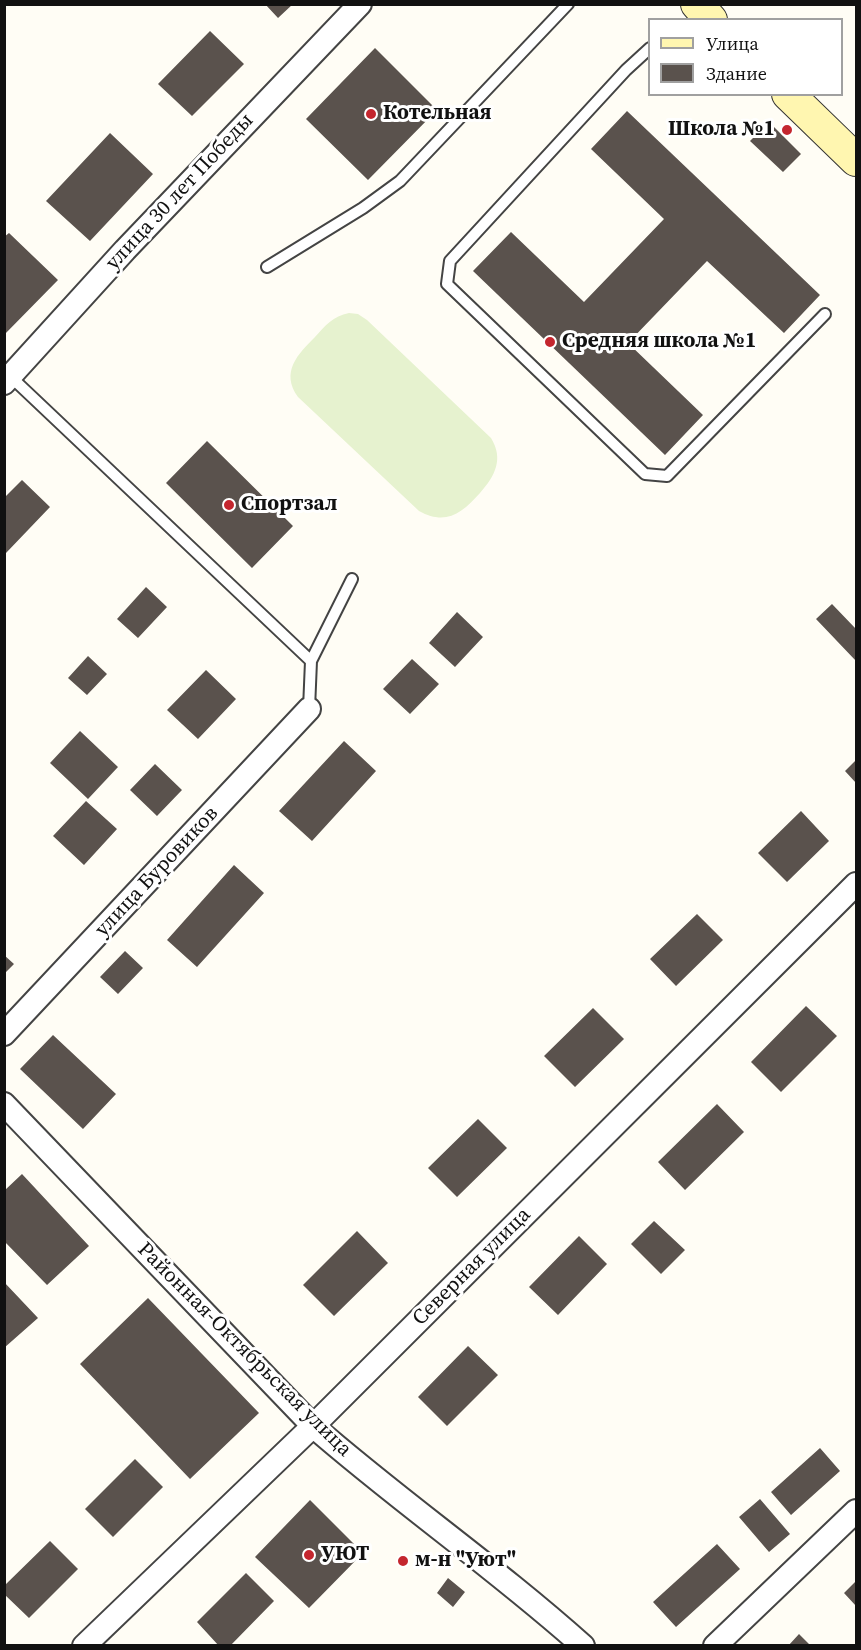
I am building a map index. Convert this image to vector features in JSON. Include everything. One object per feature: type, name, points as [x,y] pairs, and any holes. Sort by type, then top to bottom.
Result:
[{"type":"street","name":"улица 30 лет Победы","points":[[7,379],[133,241],[360,4]]},
{"type":"street","points":[[791,96],[856,160]]},
{"type":"street","name":"улица Буровиков","points":[[4,1034],[309,709]]},
{"type":"street","name":"Северная улица","points":[[84,1646],[313,1426],[856,884]]},
{"type":"street","name":"Районная-Октябрьская улица","points":[[6,1107],[313,1426],[367,1473],[539,1606],[583,1646]]},
{"type":"street","points":[[715,1646],[856,1511]]},
{"type":"lane","points":[[267,267],[363,208],[400,181],[567,4]]},
{"type":"lane","points":[[648,50],[618,79],[450,261],[447,284],[645,474],[667,476],[825,314]]},
{"type":"lane","points":[[7,379],[311,661]]},
{"type":"lane","points":[[309,709],[311,661],[352,579]]},
{"type":"green space","points":[[349,313],[358,314],[367,320],[491,438],[497,453],[494,474],[467,506],[453,515],[437,517],[419,511],[298,397],[293,388],[291,372],[297,357],[330,322],[338,316]]},
{"type":"building","points":[[265,4],[293,4],[278,18]]},
{"type":"building","points":[[210,31],[244,64],[192,116],[158,84]]},
{"type":"building","name":"Котельная","points":[[375,48],[437,110],[368,180],[306,119]]},
{"type":"building","points":[[627,111],[820,295],[784,333],[707,261],[628,343],[703,415],[665,455],[473,271],[511,232],[584,302],[664,219],[591,149]]},
{"type":"building","points":[[769,122],[801,154],[783,172],[750,141]]},
{"type":"building","points":[[110,133],[153,174],[90,241],[46,201]]},
{"type":"building","points":[[9,233],[58,280],[4,335],[4,237]]},
{"type":"building","name":"Спортзал","points":[[207,441],[293,526],[252,568],[166,483]]},
{"type":"building","points":[[22,480],[50,507],[6,553],[4,551],[4,498]]},
{"type":"building","points":[[146,587],[167,607],[138,638],[117,619]]},
{"type":"building","points":[[832,604],[856,629],[856,661],[816,619]]},
{"type":"building","points":[[457,612],[483,637],[455,667],[429,643]]},
{"type":"building","points":[[88,656],[107,674],[87,695],[68,678]]},
{"type":"building","points":[[412,659],[439,684],[410,714],[383,689]]},
{"type":"building","points":[[206,670],[236,699],[198,739],[167,710]]},
{"type":"building","points":[[80,731],[118,767],[88,799],[50,763]]},
{"type":"building","points":[[344,741],[376,771],[312,841],[279,811]]},
{"type":"building","points":[[856,760],[856,783],[845,771]]},
{"type":"building","points":[[155,764],[182,790],[157,816],[130,790]]},
{"type":"building","points":[[86,801],[117,829],[84,865],[53,836]]},
{"type":"building","points":[[801,811],[829,841],[787,882],[758,853]]},
{"type":"building","points":[[234,865],[264,893],[197,967],[167,940]]},
{"type":"building","points":[[697,914],[723,940],[676,986],[650,959]]},
{"type":"building","points":[[125,951],[143,968],[118,994],[100,977]]},
{"type":"building","points":[[4,955],[14,964],[4,974]]},
{"type":"building","points":[[806,1006],[837,1036],[781,1092],[751,1062]]},
{"type":"building","points":[[593,1008],[624,1039],[575,1087],[544,1056]]},
{"type":"building","points":[[53,1035],[116,1094],[83,1129],[20,1069]]},
{"type":"building","points":[[717,1104],[744,1132],[685,1190],[658,1162]]},
{"type":"building","points":[[478,1119],[507,1148],[457,1197],[428,1168]]},
{"type":"building","points":[[22,1174],[89,1246],[47,1285],[4,1241],[4,1191]]},
{"type":"building","points":[[654,1221],[685,1250],[661,1274],[631,1244]]},
{"type":"building","points":[[357,1231],[388,1263],[334,1316],[303,1285]]},
{"type":"building","points":[[579,1236],[607,1264],[558,1315],[529,1287]]},
{"type":"building","points":[[4,1282],[38,1318],[4,1348]]},
{"type":"building","points":[[148,1298],[259,1413],[190,1479],[80,1364]]},
{"type":"building","points":[[468,1346],[498,1375],[447,1426],[418,1397]]},
{"type":"building","points":[[820,1448],[840,1471],[791,1515],[771,1492]]},
{"type":"building","points":[[135,1459],[163,1487],[113,1537],[85,1509]]},
{"type":"building","points":[[760,1499],[790,1534],[769,1552],[739,1517]]},
{"type":"building","name":"УЮТ","points":[[310,1500],[363,1553],[309,1608],[255,1557]]},
{"type":"building","points":[[50,1541],[78,1569],[29,1618],[4,1594],[4,1586]]},
{"type":"building","points":[[717,1544],[740,1569],[676,1627],[653,1602]]},
{"type":"building","points":[[246,1573],[274,1601],[230,1646],[219,1646],[197,1622]]},
{"type":"building","points":[[448,1578],[465,1592],[453,1607],[437,1593]]},
{"type":"building","points":[[856,1581],[856,1606],[844,1593]]},
{"type":"building","points":[[799,1634],[811,1646],[788,1646]]},
{"type":"place","name":"Котельная","points":[[371,114]]},
{"type":"place","name":"Школа №1","points":[[787,130]]},
{"type":"place","name":"Средняя школа №1","points":[[550,342]]},
{"type":"place","name":"Спортзал","points":[[229,505]]},
{"type":"place","name":"УЮТ","points":[[309,1555]]},
{"type":"place","name":"м-н \"Уют\"","points":[[403,1561]]}]
